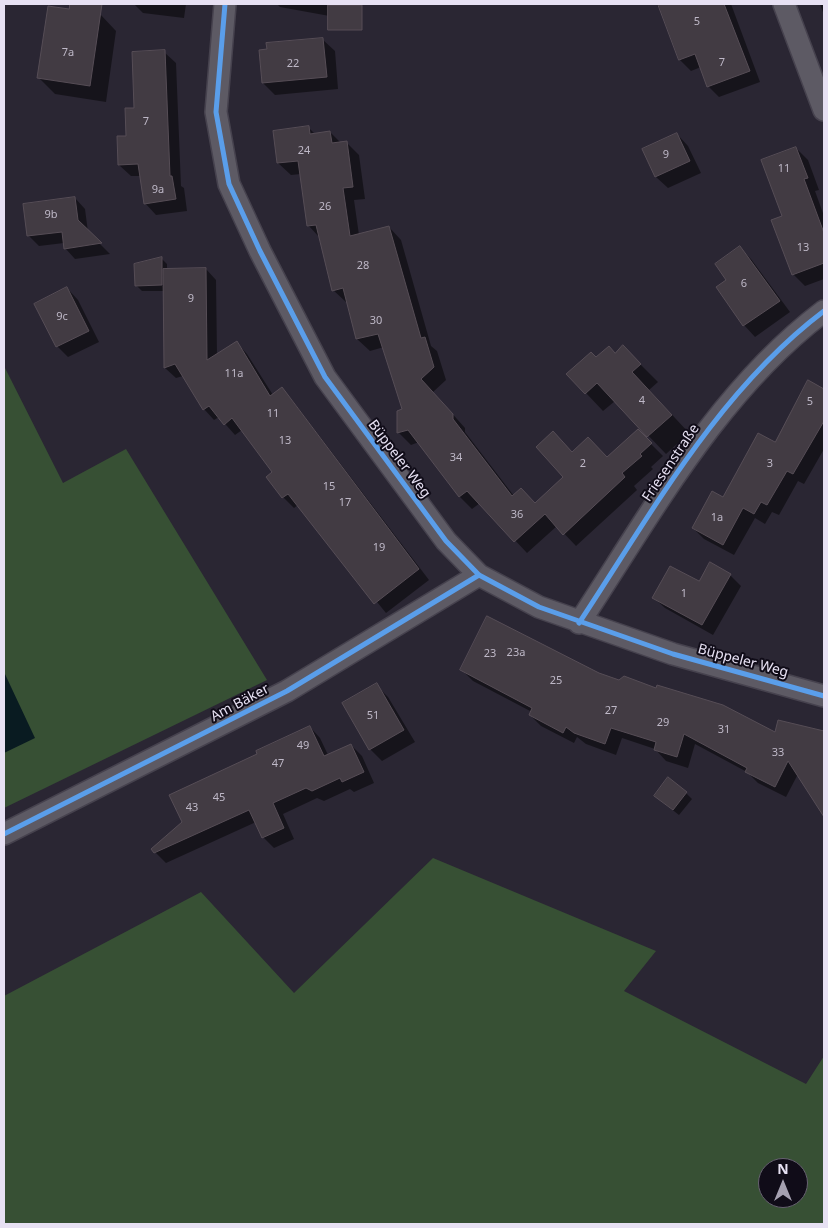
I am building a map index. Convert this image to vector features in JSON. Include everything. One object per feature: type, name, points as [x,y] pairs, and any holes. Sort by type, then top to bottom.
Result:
[{"type":"street","name":"Büppeler Weg","points":[[225,4],[216,112],[229,184],[260,251],[325,377],[446,540],[479,575],[539,608],[673,654],[824,696]]},
{"type":"street","points":[[784,4],[824,110]]},
{"type":"street","name":"Friesenstraße","points":[[579,623],[706,430],[796,332],[824,311]]},
{"type":"street","name":"Am Bäker","points":[[4,834],[287,691],[479,575]]},
{"type":"green space","points":[[4,366],[63,483],[126,449],[267,680],[4,808]]},
{"type":"green space","points":[[433,858],[656,951],[624,991],[806,1084],[824,1056],[824,1224],[4,1224],[4,996],[201,892],[294,993]]},
{"type":"water","points":[[4,672],[35,738],[4,753]]},
{"type":"building","points":[[70,4],[102,4],[90,86],[37,78],[48,6],[69,9]]},
{"type":"building","points":[[658,4],[724,4],[750,71],[707,87],[695,54],[679,60]]},
{"type":"building","points":[[328,5],[362,5],[362,30],[328,30]]},
{"type":"building","points":[[323,38],[327,77],[262,83],[259,50],[267,49],[266,43]]},
{"type":"building","points":[[165,50],[170,176],[172,176],[176,199],[144,204],[138,164],[118,165],[117,136],[126,136],[125,108],[134,108],[132,52]]},
{"type":"building","points":[[309,126],[310,134],[330,131],[332,143],[347,141],[353,187],[343,188],[350,236],[389,226],[421,338],[425,337],[434,367],[421,379],[453,414],[453,419],[512,496],[521,488],[535,503],[563,477],[536,447],[553,431],[572,452],[588,437],[607,457],[638,429],[652,443],[640,454],[642,456],[622,473],[625,477],[563,535],[545,514],[514,542],[467,491],[459,497],[408,430],[397,433],[397,411],[402,409],[378,334],[356,339],[343,288],[332,291],[316,225],[307,226],[298,161],[277,163],[273,131]]},
{"type":"building","points":[[677,133],[690,161],[655,177],[642,149]]},
{"type":"building","points":[[796,147],[808,178],[804,179],[824,233],[824,263],[792,275],[771,220],[782,216],[761,160]]},
{"type":"building","points":[[75,197],[78,220],[102,243],[64,249],[62,232],[27,236],[23,204]]},
{"type":"building","points":[[740,246],[780,301],[743,326],[716,287],[726,280],[715,264]]},
{"type":"building","points":[[162,257],[162,285],[135,286],[134,264]]},
{"type":"building","points":[[206,268],[207,360],[237,341],[270,396],[282,387],[419,569],[374,604],[288,494],[282,498],[266,477],[272,472],[232,418],[224,425],[209,406],[203,410],[175,364],[164,368],[163,269]]},
{"type":"building","points":[[67,287],[89,331],[56,347],[34,304]]},
{"type":"building","points":[[623,345],[641,364],[632,372],[672,415],[647,437],[597,383],[585,394],[566,374],[591,352],[596,357],[609,346],[615,353]]},
{"type":"building","points":[[808,380],[824,389],[824,421],[793,474],[787,471],[767,505],[761,502],[754,514],[743,508],[723,545],[692,528],[712,491],[723,497],[758,433],[775,442]]},
{"type":"building","points":[[710,562],[731,574],[702,625],[652,598],[670,566],[699,581]]},
{"type":"building","points":[[487,616],[599,673],[619,680],[624,676],[656,688],[657,685],[723,705],[775,732],[778,720],[824,731],[824,817],[788,761],[775,787],[745,772],[747,768],[684,734],[677,757],[654,750],[656,742],[611,728],[605,744],[574,733],[566,727],[563,733],[529,715],[532,708],[460,670]]},
{"type":"building","points":[[377,683],[404,730],[369,750],[342,703]]},
{"type":"building","points":[[310,726],[324,756],[351,744],[364,772],[342,782],[340,778],[312,791],[306,788],[273,803],[284,828],[262,838],[249,810],[154,853],[151,849],[182,822],[169,795],[257,754],[256,751]]},
{"type":"building","points":[[668,777],[687,792],[673,810],[654,796]]},
{"type":"cycle path","points":[[225,4],[216,112],[229,184],[260,251],[325,377],[446,541],[479,575],[539,607],[673,654],[824,696]]},
{"type":"cycle path","points":[[579,623],[660,497],[719,416],[751,378],[786,343],[824,311]]},
{"type":"cycle path","points":[[4,834],[287,691],[479,575]]}]
